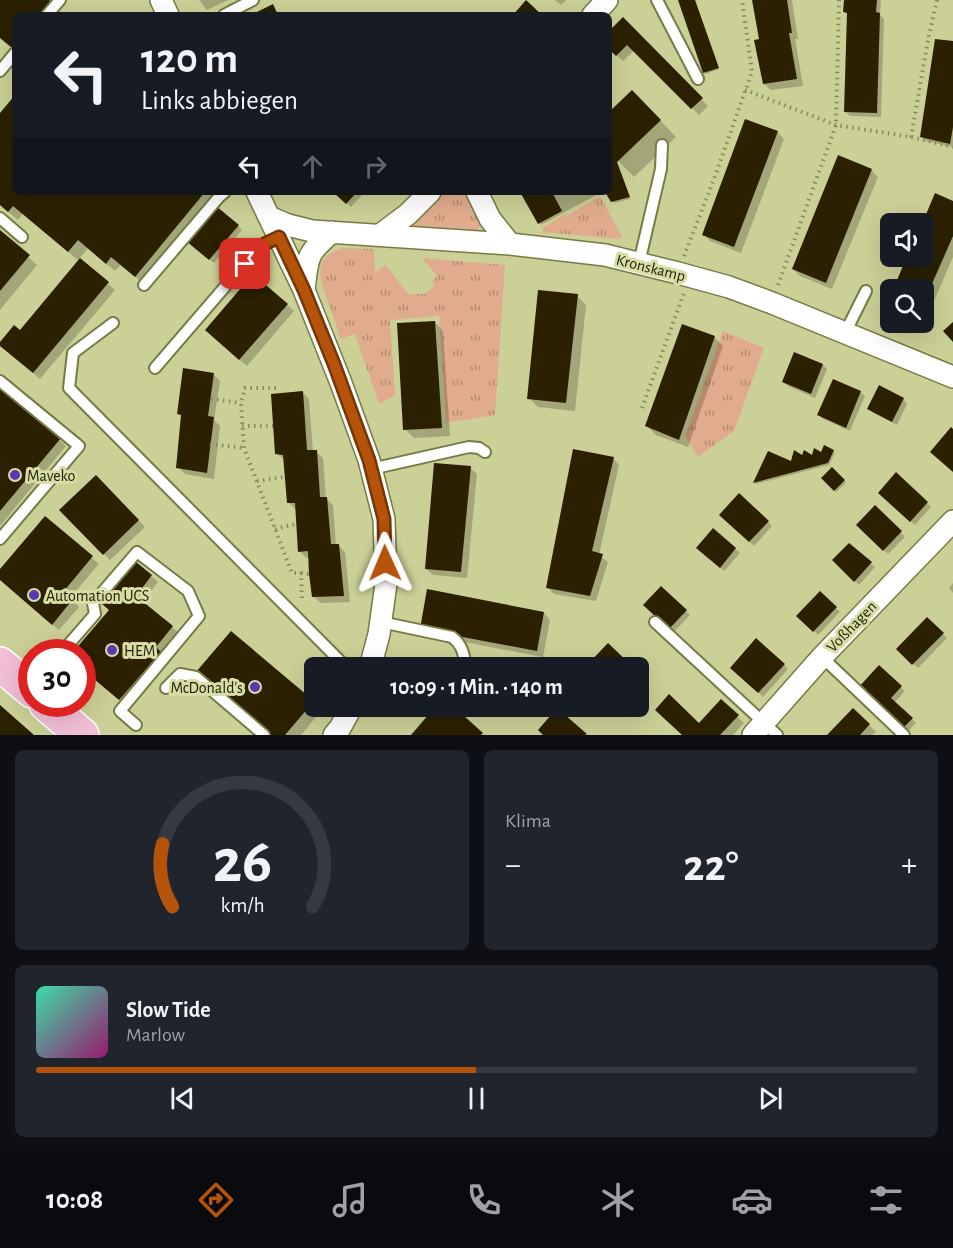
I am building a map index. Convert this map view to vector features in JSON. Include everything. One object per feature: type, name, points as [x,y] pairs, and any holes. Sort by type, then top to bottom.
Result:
[{"type":"main road","points":[[61,717],[82,735]]},
{"type":"street","points":[[596,12],[607,0]]},
{"type":"street","points":[[258,195],[304,290],[341,383],[371,469],[384,519],[386,584],[379,634],[373,657]]},
{"type":"street","points":[[380,235],[408,214],[427,195]]},
{"type":"street","points":[[478,195],[490,219],[510,244]]},
{"type":"street","name":"Kronskamp","points":[[269,217],[312,231],[510,244],[605,255],[729,287],[953,377]]},
{"type":"street","points":[[304,290],[308,258],[316,245],[332,232]]},
{"type":"street","name":"Voßhagen","points":[[765,731],[822,657],[953,521]]},
{"type":"street","points":[[337,731],[345,717]]},
{"type":"lane","points":[[50,12],[60,0]]},
{"type":"lane","points":[[230,12],[253,0]]},
{"type":"lane","points":[[657,0],[698,79]]},
{"type":"lane","points":[[0,71],[12,57]]},
{"type":"lane","points":[[639,263],[662,169],[662,145]]},
{"type":"lane","points":[[144,285],[221,195]]},
{"type":"lane","points":[[0,218],[21,237]]},
{"type":"lane","points":[[155,368],[260,246],[279,237]]},
{"type":"lane","points":[[845,333],[866,291]]},
{"type":"lane","points":[[113,323],[74,353],[69,388],[336,657]]},
{"type":"lane","points":[[0,381],[79,446],[0,539]]},
{"type":"lane","points":[[371,469],[448,450],[469,447],[479,448],[485,452]]},
{"type":"lane","points":[[78,639],[98,617],[93,603],[137,552],[188,591],[199,616],[128,695],[120,711],[136,725]]},
{"type":"lane","points":[[381,622],[452,637],[463,650],[464,657]]},
{"type":"lane","points":[[655,622],[765,731]]},
{"type":"lane","points":[[822,657],[904,735]]},
{"type":"lane","points":[[166,688],[180,674],[196,677],[264,735]]},
{"type":"path","points":[[642,408],[714,179],[752,72],[742,0]]},
{"type":"path","points":[[772,303],[836,125],[839,0]]},
{"type":"path","points":[[911,137],[928,40],[938,0]]},
{"type":"path","points":[[745,90],[836,125],[911,137],[953,147]]},
{"type":"path","points":[[276,388],[245,387],[241,404],[244,448],[292,573],[309,574]]},
{"type":"path","points":[[211,399],[241,404]]},
{"type":"path","points":[[242,426],[273,426]]},
{"type":"path","points":[[210,444],[244,448]]},
{"type":"path","points":[[257,481],[285,477]]},
{"type":"path","points":[[275,529],[296,524]]},
{"type":"path","points":[[301,573],[302,600]]},
{"type":"green space","points":[[442,195],[471,195],[482,221],[476,234],[409,228]]},
{"type":"green space","points":[[600,196],[622,237],[618,239],[542,232],[543,228],[565,214],[567,216]]},
{"type":"green space","points":[[343,248],[374,249],[375,272],[386,265],[408,294],[425,294],[435,285],[432,281],[437,276],[422,258],[505,265],[495,415],[446,423],[439,316],[390,320],[395,395],[379,404],[355,334],[340,339],[320,277],[320,269],[326,257]]},
{"type":"green space","points":[[723,331],[764,348],[734,431],[698,457],[685,436]]},
{"type":"building","points":[[0,0],[51,1],[42,12],[12,12],[12,48],[0,38]]},
{"type":"building","points":[[526,0],[539,12],[516,12]]},
{"type":"building","points":[[678,0],[695,0],[719,68],[703,73]]},
{"type":"building","points":[[752,0],[787,0],[792,33],[789,33],[797,79],[763,84],[754,40],[759,39]]},
{"type":"building","points":[[844,0],[877,0],[876,12],[880,13],[877,113],[844,112],[847,13],[843,12]]},
{"type":"building","points":[[273,4],[277,12],[257,12]]},
{"type":"building","points":[[623,17],[703,98],[691,109],[627,45],[616,56],[612,52],[612,28]]},
{"type":"building","points":[[935,39],[953,41],[953,127],[950,144],[920,137]]},
{"type":"building","points":[[632,90],[661,120],[617,162],[630,197],[611,202],[607,195],[612,195],[612,109]]},
{"type":"building","points":[[12,99],[12,195],[203,195],[135,277],[111,257],[106,264],[78,240],[68,252],[13,206],[8,212],[0,205],[0,113]]},
{"type":"building","points":[[745,119],[778,131],[734,247],[702,235]]},
{"type":"building","points":[[838,155],[872,169],[826,283],[792,269]]},
{"type":"building","points":[[935,193],[953,201],[953,236],[934,279],[898,279],[902,267],[934,267],[934,213],[927,213]]},
{"type":"building","points":[[336,195],[354,195],[346,204]]},
{"type":"building","points":[[522,195],[554,195],[562,211],[538,224]]},
{"type":"building","points":[[216,206],[239,225],[209,260],[186,241]]},
{"type":"building","points":[[0,230],[30,255],[0,291]]},
{"type":"building","points":[[80,258],[109,282],[33,373],[0,346],[0,342],[14,325],[20,330]]},
{"type":"building","points":[[253,274],[288,304],[239,360],[205,330]]},
{"type":"building","points":[[538,290],[578,294],[566,403],[527,399]]},
{"type":"building","points":[[435,321],[442,428],[403,430],[397,323]]},
{"type":"building","points":[[953,322],[953,342],[943,331]]},
{"type":"building","points":[[682,324],[715,336],[679,440],[645,426]]},
{"type":"building","points":[[794,352],[823,364],[811,394],[782,382]]},
{"type":"building","points":[[183,368],[214,373],[208,416],[214,417],[207,473],[176,468],[181,415],[177,414]]},
{"type":"building","points":[[833,379],[861,391],[846,428],[817,415]]},
{"type":"building","points":[[879,385],[904,398],[892,422],[867,409]]},
{"type":"building","name":"Maveko","points":[[0,387],[61,438],[0,511]]},
{"type":"building","points":[[303,391],[307,450],[317,450],[320,497],[327,497],[331,544],[339,544],[344,596],[312,597],[308,551],[298,552],[295,503],[287,503],[283,455],[275,454],[271,394]]},
{"type":"building","points":[[951,427],[953,429],[953,472],[930,452]]},
{"type":"building","points":[[824,445],[834,450],[828,463],[753,483],[768,451],[791,461],[794,450],[802,455],[804,450],[812,455],[814,448],[821,452]]},
{"type":"building","points":[[573,449],[614,457],[592,551],[603,554],[590,596],[546,588]]},
{"type":"building","points":[[434,463],[471,466],[461,572],[425,569]]},
{"type":"building","points":[[832,467],[845,480],[834,491],[821,478]]},
{"type":"building","points":[[896,472],[928,502],[910,522],[878,493]]},
{"type":"building","points":[[96,475],[139,520],[103,555],[59,510]]},
{"type":"building","points":[[739,493],[769,521],[749,542],[719,515]]},
{"type":"building","points":[[875,505],[902,531],[883,551],[856,525]]},
{"type":"building","points":[[45,516],[93,556],[64,591],[73,599],[52,625],[0,580],[0,569]]},
{"type":"building","points":[[713,528],[736,548],[720,568],[696,548]]},
{"type":"building","points":[[849,543],[872,562],[854,582],[832,560]]},
{"type":"building","points":[[136,562],[152,575],[136,596],[173,626],[156,647],[161,652],[119,700],[96,681],[96,639],[84,639],[109,610],[102,604]]},
{"type":"building","points":[[661,586],[687,610],[669,629],[643,605]]},
{"type":"building","points":[[427,589],[544,612],[537,651],[420,629]]},
{"type":"building","points":[[820,591],[837,607],[813,632],[796,616]]},
{"type":"building","points":[[927,617],[944,633],[912,665],[896,649]]},
{"type":"building","name":"McDonald's","points":[[231,631],[304,693],[304,713],[285,735],[270,735],[196,672]]},
{"type":"building","points":[[756,638],[785,664],[758,693],[730,668]]},
{"type":"building","points":[[608,643],[623,657],[595,657]]},
{"type":"building","points":[[879,665],[902,686],[891,698],[913,718],[902,729],[858,688]]},
{"type":"building","points":[[669,694],[699,723],[721,699],[739,715],[720,735],[682,735],[655,710]]},
{"type":"building","points":[[0,705],[34,735],[0,735]]},
{"type":"building","points":[[853,708],[870,724],[860,735],[827,735]]},
{"type":"building","points":[[427,717],[465,717],[483,733],[481,735],[411,735]]},
{"type":"building","points":[[549,717],[567,717],[587,734],[543,735],[538,730]]},
{"type":"place","name":"Maveko","points":[[15,475]]},
{"type":"place","name":"Automation UCS","points":[[34,595]]},
{"type":"place","name":"HEM","points":[[112,650]]},
{"type":"place","name":"McDonald's","points":[[255,687]]},
{"type":"route","points":[[245,264],[260,246],[279,237],[304,290],[334,364],[369,460],[384,519],[385,563]]}]
